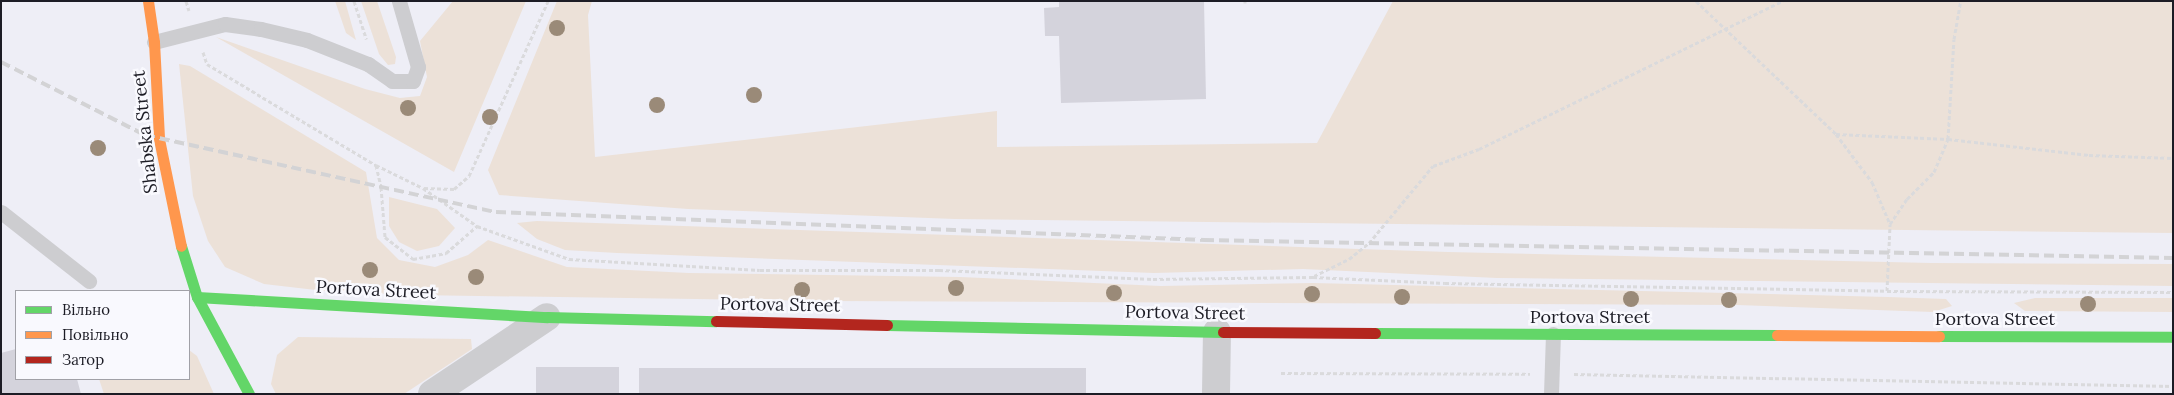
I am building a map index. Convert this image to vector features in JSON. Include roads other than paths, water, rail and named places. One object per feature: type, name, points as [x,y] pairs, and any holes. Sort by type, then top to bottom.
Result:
[{"type":"main road","name":"Shabska Street","points":[[148,1],[154,42],[159,139],[167,193],[197,297],[248,394]]},
{"type":"main road","name":"Portova Street","points":[[197,297],[547,317],[1217,332],[2173,337]]},
{"type":"street","points":[[432,394],[547,317]]},
{"type":"street","points":[[1216,394],[1217,332]]},
{"type":"lane","points":[[154,42],[225,24],[261,29],[308,40],[368,64],[392,81],[413,81],[418,67],[399,1]]},
{"type":"lane","points":[[1,212],[89,282]]},
{"type":"lane","points":[[1551,394],[1553,334]]},
{"type":"railway","points":[[1,62],[145,135],[496,212],[1204,240],[2173,258]]}]
